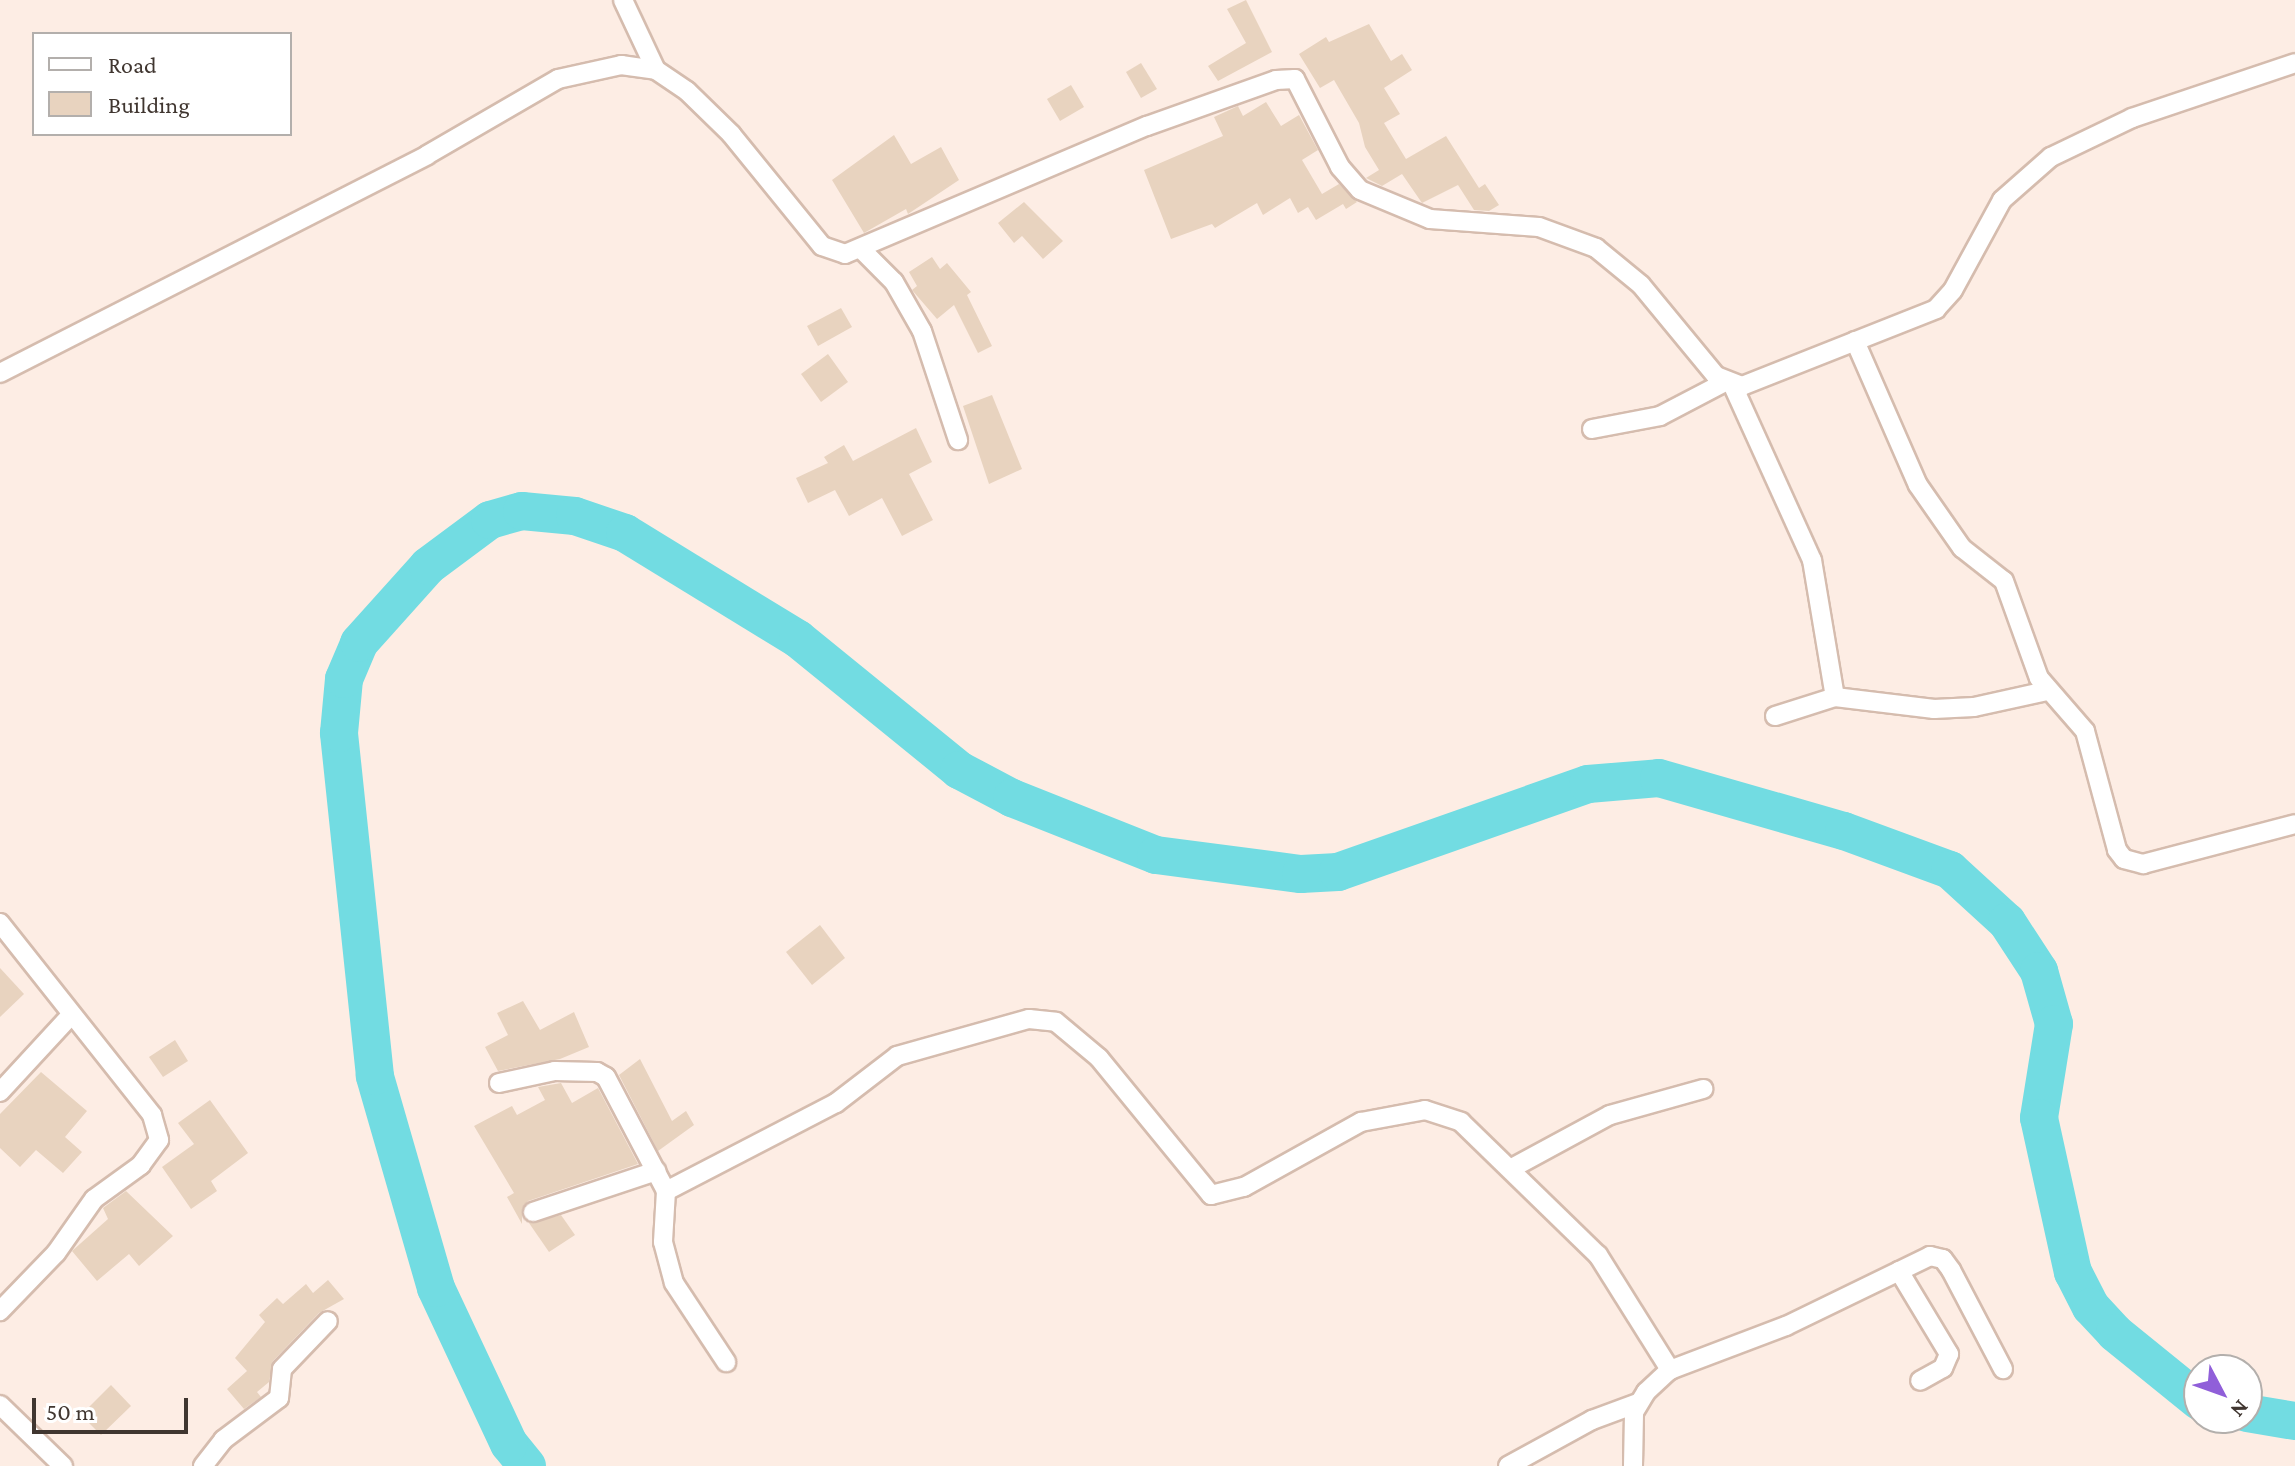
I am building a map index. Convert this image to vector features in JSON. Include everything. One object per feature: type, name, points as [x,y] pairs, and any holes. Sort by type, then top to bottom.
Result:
[{"type":"street","points":[[623,0],[656,70],[713,115],[822,246],[845,254],[862,250],[1147,126],[1276,80],[1295,79],[1340,167],[1360,190],[1430,219],[1539,227],[1596,248],[1641,285],[1728,384],[1812,560],[1835,697]]},
{"type":"street","points":[[1592,429],[1660,416],[1728,384],[1855,341],[1941,305],[2002,200],[2051,157],[2132,118],[2295,63]]},
{"type":"street","points":[[0,373],[427,155],[558,79],[621,65],[656,70]]},
{"type":"street","points":[[862,250],[894,282],[917,321],[958,440]]},
{"type":"street","points":[[1855,341],[1904,455],[1936,514],[1962,548],[2004,581],[2047,691],[2085,731],[2117,850],[2134,865],[2295,824]]},
{"type":"street","points":[[1775,716],[1835,697],[1934,709],[1974,707],[2047,691]]},
{"type":"street","points":[[0,923],[152,1115],[159,1140],[141,1165],[94,1199],[56,1253],[0,1311]]},
{"type":"street","points":[[0,1092],[71,1015]]},
{"type":"street","points":[[666,1191],[836,1103],[897,1056],[1029,1019],[1056,1022],[1099,1058],[1211,1195],[1244,1187],[1361,1122],[1425,1110],[1461,1122],[1512,1168],[1598,1255],[1670,1370]]},
{"type":"street","points":[[499,1083],[555,1071],[597,1072],[613,1086],[666,1191],[665,1261],[690,1312],[726,1362]]},
{"type":"street","points":[[1512,1168],[1610,1115],[1703,1089]]},
{"type":"street","points":[[533,1212],[656,1171]]},
{"type":"street","points":[[1508,1466],[1592,1420],[1638,1403],[1670,1370],[1732,1349],[1930,1256],[1943,1259],[2003,1369]]},
{"type":"street","points":[[1899,1271],[1949,1354],[1943,1368],[1920,1381]]},
{"type":"street","points":[[203,1466],[223,1440],[279,1398],[282,1369],[328,1321]]},
{"type":"street","points":[[1633,1466],[1638,1403]]},
{"type":"street","points":[[0,1405],[63,1466]]},
{"type":"building","points":[[1246,0],[1272,52],[1218,81],[1208,66],[1246,43],[1227,9]]},
{"type":"building","points":[[1369,24],[1391,61],[1402,54],[1412,70],[1384,88],[1400,114],[1384,123],[1406,159],[1446,136],[1479,188],[1485,184],[1499,205],[1489,211],[1474,210],[1458,185],[1422,203],[1402,174],[1382,186],[1366,178],[1379,170],[1365,147],[1359,123],[1334,80],[1320,88],[1299,54],[1326,37],[1329,42]]},
{"type":"building","points":[[1141,63],[1157,89],[1141,98],[1126,72]]},
{"type":"building","points":[[1071,85],[1084,107],[1060,121],[1047,99]]},
{"type":"building","points":[[1266,102],[1281,126],[1299,115],[1318,150],[1302,160],[1322,194],[1339,184],[1357,202],[1346,209],[1343,204],[1316,220],[1308,207],[1298,213],[1290,198],[1263,215],[1257,203],[1215,228],[1212,224],[1171,239],[1144,170],[1223,136],[1214,117],[1238,106],[1243,116]]},
{"type":"building","points":[[894,135],[911,164],[941,147],[959,180],[908,214],[906,209],[864,233],[832,180]]},
{"type":"building","points":[[1024,202],[1063,241],[1043,259],[1022,236],[1014,243],[998,223]]},
{"type":"building","points":[[932,257],[940,269],[947,263],[971,292],[967,295],[992,346],[978,353],[954,305],[937,319],[912,290],[917,286],[909,272]]},
{"type":"building","points":[[841,308],[852,327],[818,346],[807,326]]},
{"type":"building","points":[[828,354],[848,382],[821,402],[801,374]]},
{"type":"building","points":[[992,395],[1022,469],[989,484],[963,406]]},
{"type":"building","points":[[916,428],[932,462],[909,474],[933,520],[902,536],[882,498],[849,516],[835,490],[808,503],[796,478],[828,463],[824,457],[844,445],[853,461]]},
{"type":"building","points":[[820,925],[845,958],[812,985],[786,952]]},
{"type":"building","points":[[0,968],[24,994],[0,1017]]},
{"type":"building","points":[[523,1001],[540,1030],[574,1012],[589,1047],[560,1059],[498,1071],[485,1047],[508,1035],[497,1013]]},
{"type":"building","points":[[175,1040],[188,1061],[163,1077],[149,1057]]},
{"type":"building","points":[[640,1059],[672,1121],[686,1111],[694,1125],[658,1151],[619,1075]]},
{"type":"building","points":[[41,1072],[87,1111],[65,1137],[82,1152],[63,1173],[36,1150],[20,1167],[0,1148],[0,1114]]},
{"type":"building","points":[[561,1083],[572,1103],[598,1088],[638,1164],[528,1201],[522,1209],[522,1224],[507,1197],[514,1193],[474,1126],[512,1106],[517,1115],[545,1100],[538,1087]]},
{"type":"building","points":[[210,1100],[248,1153],[211,1181],[217,1191],[191,1209],[162,1167],[194,1144],[178,1123]]},
{"type":"building","points":[[126,1191],[173,1236],[139,1266],[129,1254],[97,1281],[72,1251],[108,1219],[103,1208]]},
{"type":"building","points":[[561,1215],[575,1235],[549,1252],[529,1223]]},
{"type":"building","points":[[328,1280],[344,1299],[319,1313],[273,1361],[269,1382],[257,1392],[261,1397],[244,1409],[227,1389],[247,1371],[235,1358],[265,1322],[259,1315],[277,1298],[283,1304],[306,1284],[313,1293]]},
{"type":"building","points":[[111,1385],[131,1406],[101,1435],[81,1415]]},
{"type":"waterway","points":[[527,1466],[509,1444],[436,1288],[375,1076],[339,733],[344,679],[359,643],[428,566],[490,520],[522,511],[575,516],[625,533],[798,639],[959,770],[1012,798],[1156,855],[1301,874],[1338,872],[1588,784],[1659,778],[1844,831],[1950,870],[2007,922],[2039,971],[2054,1024],[2039,1118],[2073,1272],[2091,1307],[2115,1333],[2183,1388]]},
{"type":"waterway","points":[[2263,1416],[2295,1421]]}]
